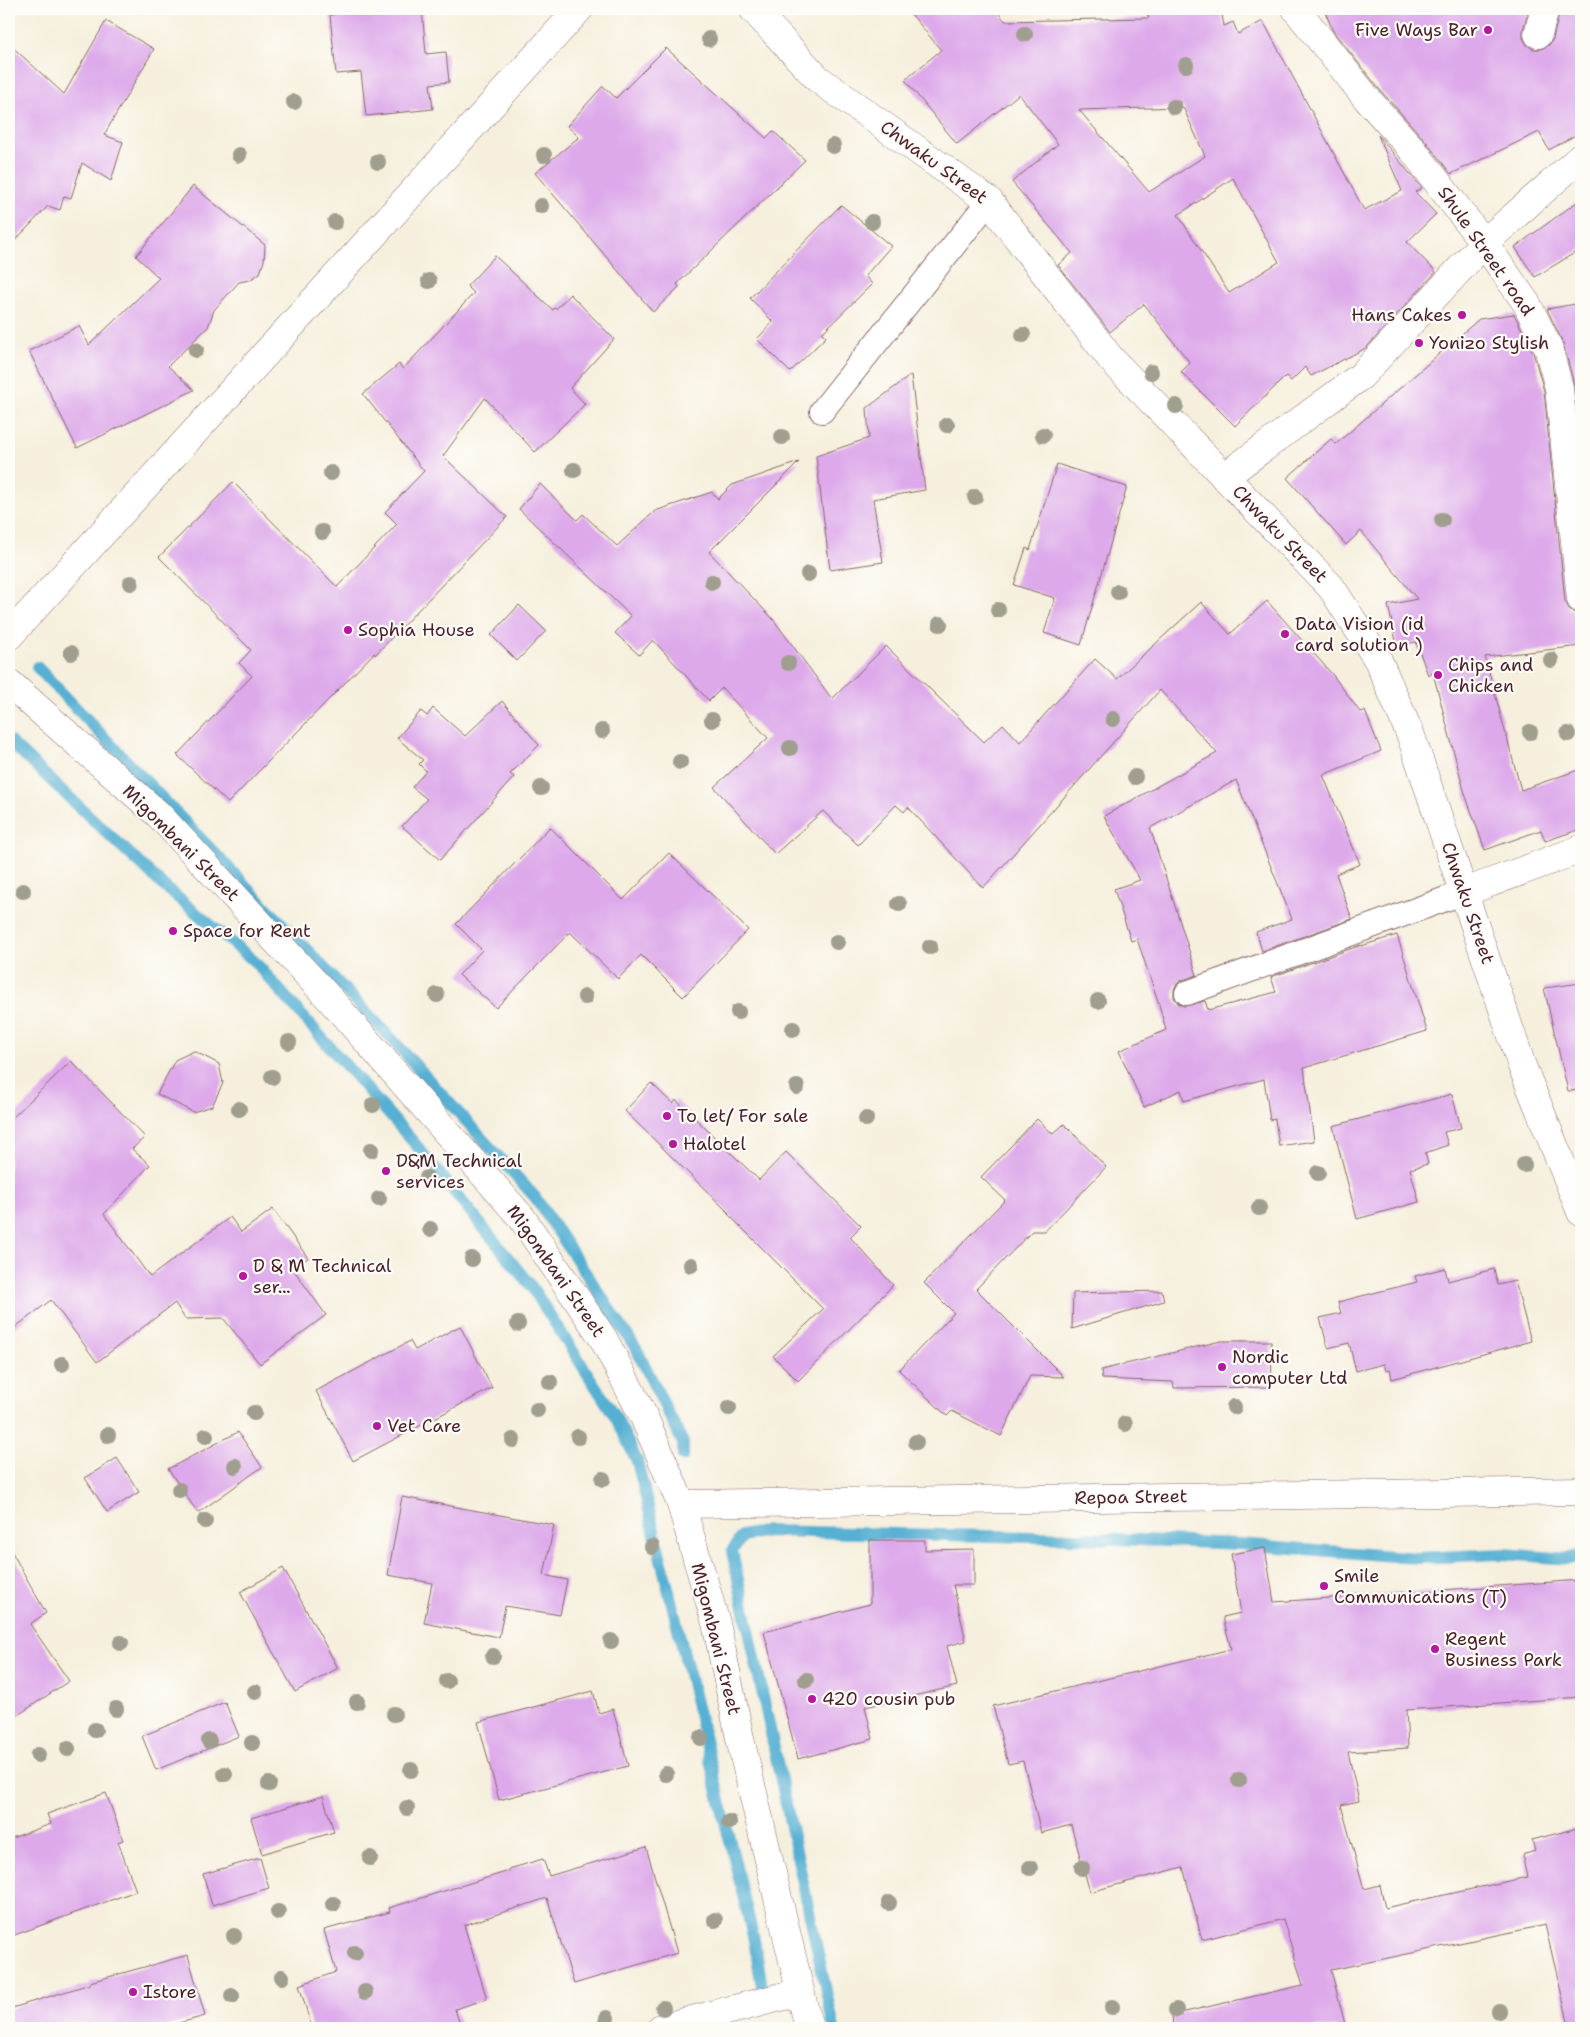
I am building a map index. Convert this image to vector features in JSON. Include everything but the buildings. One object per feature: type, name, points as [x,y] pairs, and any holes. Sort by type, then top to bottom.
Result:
[{"type":"street","points":[[9,636],[579,9]]},
{"type":"street","name":"Chwaku Street","points":[[753,9],[818,79],[989,201],[1111,360],[1331,587],[1378,660],[1411,736],[1522,1066],[1581,1212]]},
{"type":"street","name":"Shule Street road","points":[[1296,9],[1368,100],[1412,149],[1484,243],[1527,304],[1548,346],[1559,388],[1581,599]]},
{"type":"street","points":[[1224,477],[1361,376],[1484,243],[1581,157]]},
{"type":"street","name":"Migombani Street","points":[[9,683],[158,814],[330,999],[522,1218],[603,1338],[644,1417],[681,1504],[716,1623],[741,1743],[809,2028]]},
{"type":"street","points":[[1465,892],[1581,849]]},
{"type":"street","name":"Repoa Street","points":[[681,1504],[1581,1491]]},
{"type":"street","points":[[661,2028],[800,1992]]},
{"type":"lane","points":[[822,411],[989,201]]},
{"type":"lane","points":[[1187,993],[1465,892]]},
{"type":"waterway","points":[[37,667],[389,1036],[535,1197],[637,1350],[683,1443],[683,1456]]},
{"type":"waterway","points":[[9,741],[165,887],[254,961],[416,1145],[531,1286],[616,1418],[637,1461],[754,1940],[764,1998]]},
{"type":"waterway","points":[[834,2028],[732,1551],[742,1536],[767,1531],[1117,1539],[1240,1544],[1418,1558],[1503,1554],[1569,1559],[1581,1555]]},
{"type":"place","name":"Five Ways Bar","points":[[1488,30]]},
{"type":"place","name":"Hans Cakes","points":[[1462,315]]},
{"type":"place","name":"Yonizo Stylish","points":[[1419,343]]},
{"type":"place","name":"Sophia House","points":[[348,630]]},
{"type":"place","name":"Data Vision (id card solution )","points":[[1285,634]]},
{"type":"place","name":"Chips and Chicken","points":[[1438,675]]},
{"type":"place","name":"Space for Rent","points":[[173,931]]},
{"type":"place","name":"To let/ For sale","points":[[667,1116]]},
{"type":"place","name":"Halotel","points":[[673,1144]]},
{"type":"place","name":"D&M Technical services","points":[[386,1171]]},
{"type":"place","name":"D & M Technical ser...","points":[[243,1276]]},
{"type":"place","name":"Nordic computer Ltd","points":[[1222,1367]]},
{"type":"place","name":"Vet Care","points":[[377,1426]]},
{"type":"place","name":"Smile Communications (T)","points":[[1324,1586]]},
{"type":"place","name":"Regent Business Park","points":[[1435,1649]]},
{"type":"place","name":"420 cousin pub","points":[[812,1699]]},
{"type":"place","name":"Istore","points":[[133,1992]]}]
